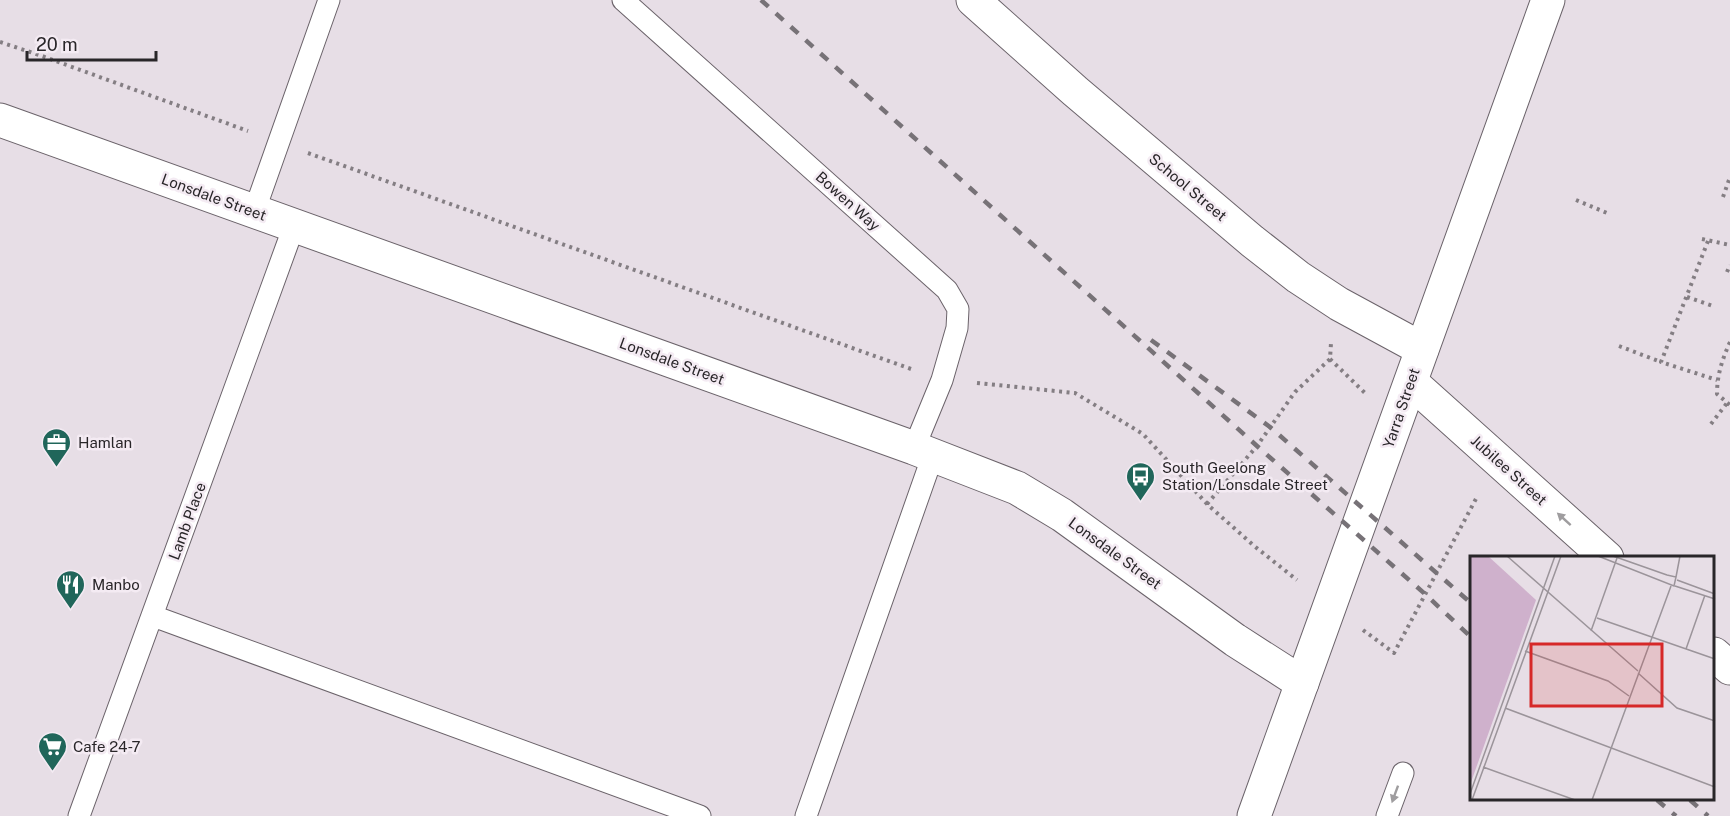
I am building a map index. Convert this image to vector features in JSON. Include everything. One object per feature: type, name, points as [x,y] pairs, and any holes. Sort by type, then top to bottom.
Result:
[{"type":"street","name":"School Street","points":[[973,0],[1075,91],[1252,241],[1298,277],[1339,304],[1422,349]]},
{"type":"street","name":"Yarra Street","points":[[1254,816],[1548,0]]},
{"type":"street","name":"Lonsdale Street","points":[[0,120],[923,452],[1017,488],[1062,515],[1235,640],[1302,683]]},
{"type":"street","name":"Jubilee Street","points":[[1411,382],[1605,556]]},
{"type":"street","points":[[1715,656],[1730,668]]},
{"type":"lane","points":[[254,212],[329,0]]},
{"type":"lane","name":"Bowen Way","points":[[623,0],[947,290],[958,309],[957,328],[923,452],[806,816]]},
{"type":"lane","name":"Lamb Place","points":[[79,816],[294,226]]},
{"type":"lane","points":[[153,616],[700,816]]},
{"type":"lane","points":[[1387,816],[1403,773]]},
{"type":"path","points":[[0,42],[942,380],[1075,393],[1143,434],[1207,504],[1253,545],[1329,606]]},
{"type":"path","points":[[1724,197],[1730,177]]},
{"type":"path","points":[[1576,200],[1608,213]]},
{"type":"path","points":[[1702,239],[1730,245]]},
{"type":"path","points":[[1662,362],[1708,241]]},
{"type":"path","points":[[1727,272],[1730,265]]},
{"type":"path","points":[[1686,297],[1713,306]]},
{"type":"path","points":[[1711,424],[1728,404],[1717,394],[1717,380],[1722,359],[1730,342]]},
{"type":"path","points":[[1619,346],[1717,380]]},
{"type":"path","points":[[1207,504],[1257,446],[1295,392],[1329,359]]},
{"type":"path","points":[[1394,653],[1483,486]]},
{"type":"railway","points":[[761,0],[1470,636]]},
{"type":"railway","points":[[1151,340],[1270,427],[1470,602]]},
{"type":"railway","points":[[1658,801],[1676,816]]},
{"type":"railway","points":[[1691,801],[1708,816]]},
{"type":"place","name":"Hamlan","points":[[57,468]]},
{"type":"place","name":"South Geelong Station/Lonsdale Street","points":[[1141,502]]},
{"type":"place","name":"Manbo","points":[[71,610]]},
{"type":"place","name":"Cafe 24-7","points":[[52,772]]}]
